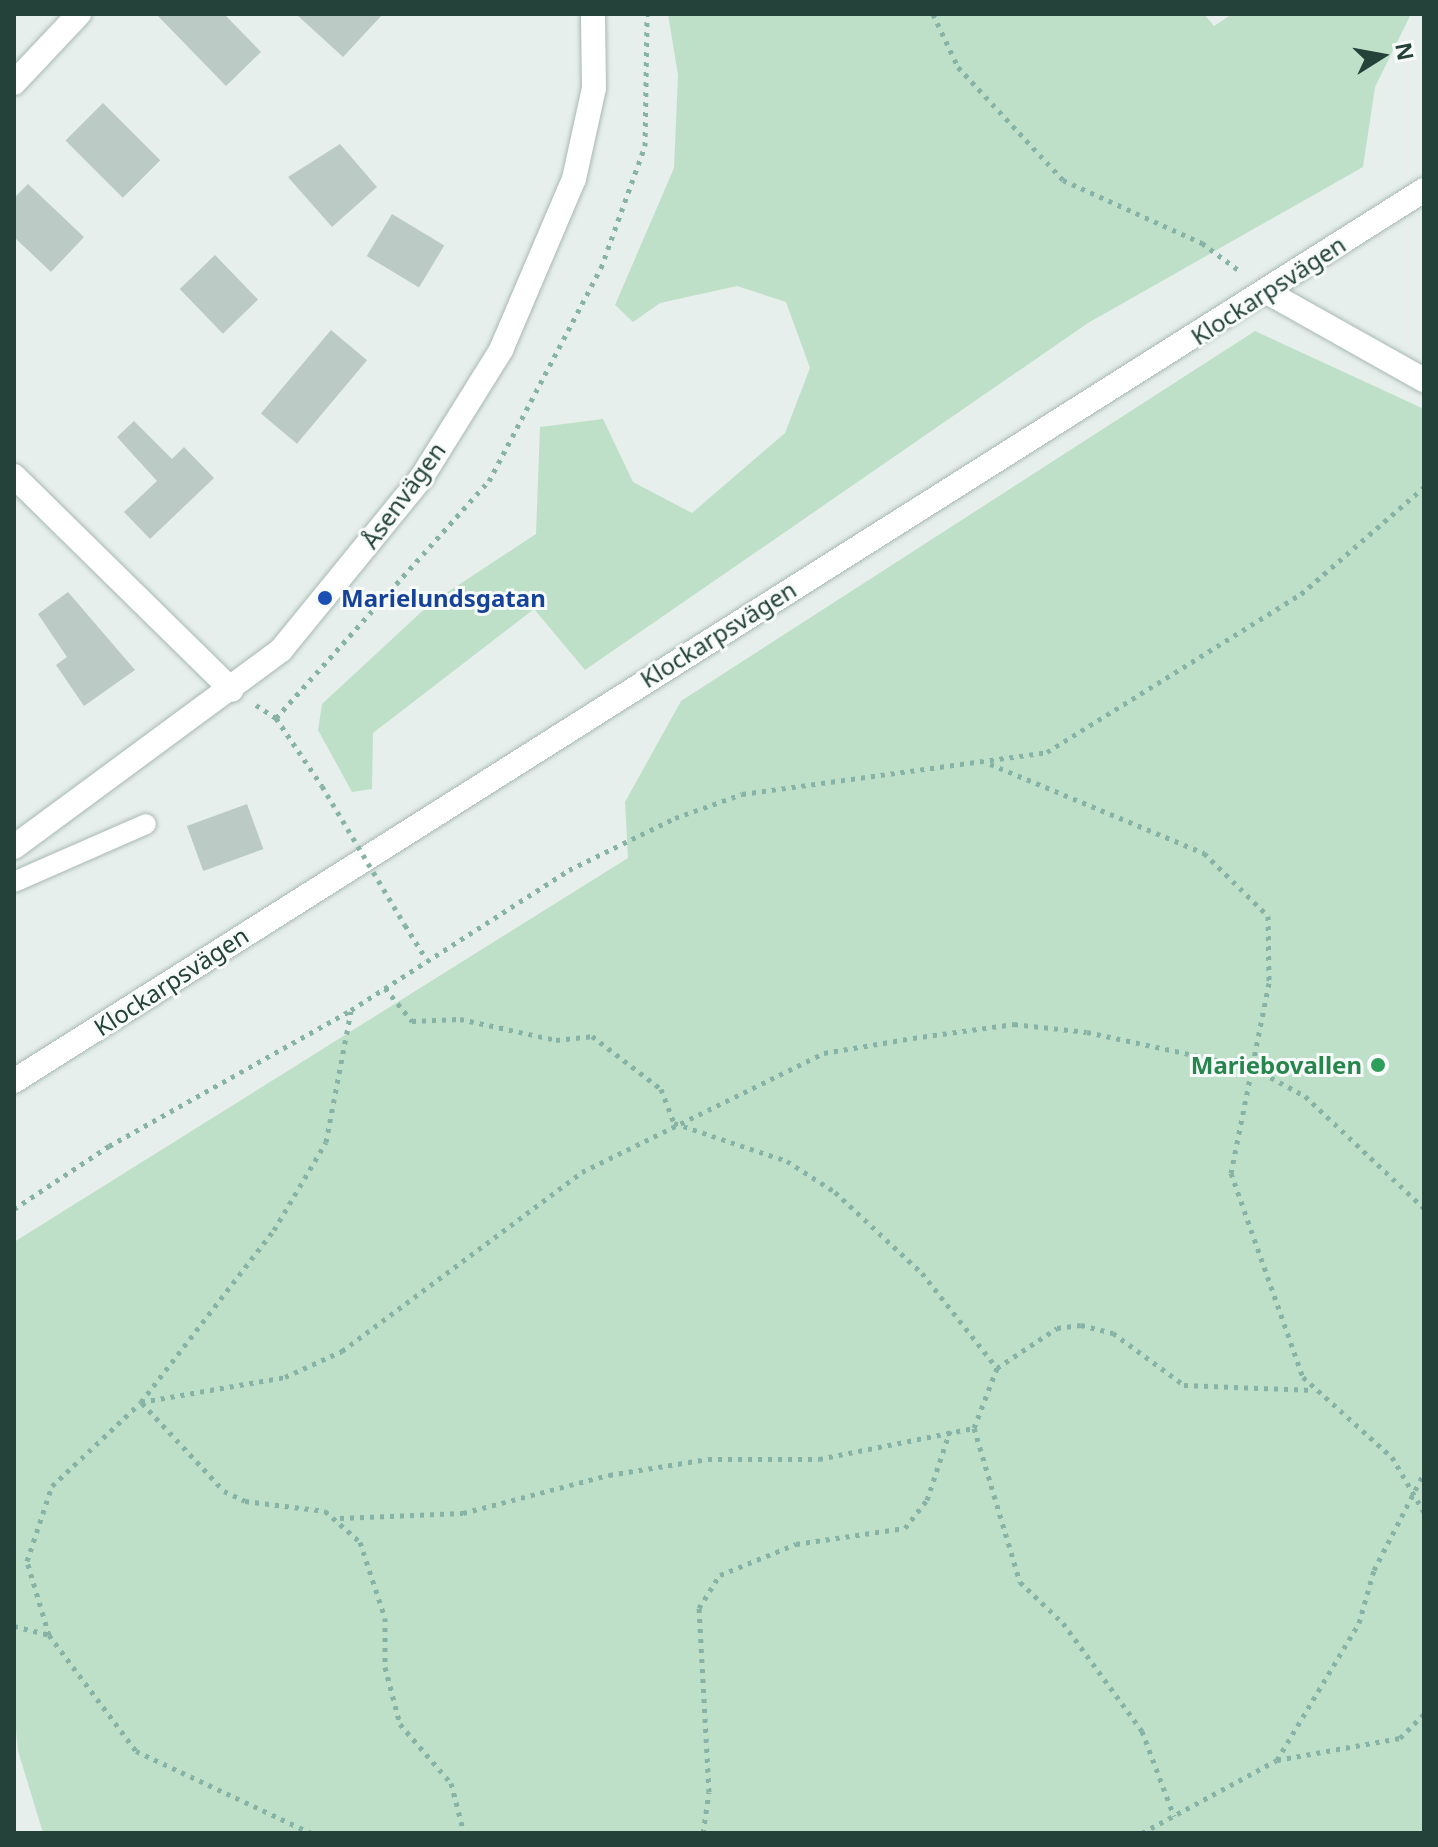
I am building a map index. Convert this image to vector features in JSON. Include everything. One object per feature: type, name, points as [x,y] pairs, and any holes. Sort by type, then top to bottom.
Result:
[{"type":"street","points":[[14,83],[79,14]]},
{"type":"street","name":"Åsenvägen","points":[[14,847],[232,690],[281,650],[412,489],[501,350],[574,179],[594,88],[593,14]]},
{"type":"street","name":"Klockarpsvägen","points":[[14,1081],[1424,190]]},
{"type":"street","points":[[1267,292],[1424,380]]},
{"type":"street","points":[[14,476],[232,690]]},
{"type":"lane","points":[[14,882],[146,824]]},
{"type":"path","points":[[933,14],[958,67],[1063,180],[1202,243],[1267,292]]},
{"type":"path","points":[[14,1209],[109,1146],[351,1010],[569,870],[742,794],[989,763],[1047,752],[1115,716],[1301,594],[1424,487]]},
{"type":"path","points":[[232,690],[276,718],[322,786],[426,959]]},
{"type":"path","points":[[989,763],[1204,853],[1268,916],[1269,983],[1231,1173],[1303,1377],[1392,1457],[1411,1499],[1424,1512]]},
{"type":"path","points":[[385,988],[412,1021],[460,1019],[556,1040],[592,1036],[661,1089],[674,1123]]},
{"type":"path","points":[[311,1833],[136,1751],[49,1635],[27,1561],[52,1486],[141,1402],[274,1230],[326,1142],[351,1010]]},
{"type":"path","points":[[141,1402],[285,1377],[342,1351],[582,1172],[674,1123],[824,1053],[1014,1024],[1087,1032],[1253,1068],[1305,1096],[1424,1208]]},
{"type":"path","points":[[674,1123],[787,1161],[835,1192],[922,1273],[997,1368]]},
{"type":"path","points":[[1174,1816],[1142,1731],[1063,1623],[1020,1582],[974,1428],[997,1368],[1057,1328],[1081,1325],[1113,1333],[1184,1385],[1314,1390]]},
{"type":"path","points":[[141,1402],[224,1491],[245,1501],[340,1518],[463,1513],[609,1475],[708,1459],[819,1459],[950,1430],[974,1428]]},
{"type":"path","points":[[703,1833],[709,1792],[699,1608],[720,1575],[796,1544],[905,1528],[927,1500],[950,1430]]},
{"type":"path","points":[[1277,1760],[1359,1623],[1374,1570],[1424,1473]]},
{"type":"path","points":[[340,1518],[360,1542],[385,1618],[385,1667],[400,1724],[451,1783],[464,1833]]},
{"type":"path","points":[[14,1626],[49,1635]]},
{"type":"path","points":[[1142,1833],[1277,1760],[1400,1738],[1424,1714]]},
{"type":"path","points":[[815,1833],[825,1833]]},
{"type":"green space","points":[[668,14],[1204,14],[1214,26],[1232,14],[1411,14],[1375,87],[1363,167],[1088,323],[585,670],[534,609],[373,733],[372,789],[352,792],[318,730],[322,704],[431,603],[536,534],[540,427],[603,419],[633,482],[692,513],[785,433],[810,368],[786,302],[737,286],[660,303],[633,322],[615,305],[674,168],[678,75]]},
{"type":"green space","points":[[1255,331],[1424,409],[1424,1833],[43,1833],[18,1751],[14,1709],[14,1242],[628,858],[625,802],[681,701]]},
{"type":"building","points":[[156,14],[224,14],[261,52],[226,86]]},
{"type":"building","points":[[296,14],[383,14],[343,57]]},
{"type":"building","points":[[103,103],[160,160],[123,198],[66,140]]},
{"type":"building","points":[[340,144],[377,187],[332,227],[288,177]]},
{"type":"building","points":[[28,184],[84,237],[51,272],[14,237],[14,198]]},
{"type":"building","points":[[392,214],[444,245],[419,287],[367,256]]},
{"type":"building","points":[[215,255],[258,300],[223,334],[180,289]]},
{"type":"building","points":[[331,330],[367,360],[297,444],[261,413]]},
{"type":"building","points":[[134,421],[172,459],[184,447],[214,478],[150,539],[124,512],[157,481],[117,437]]},
{"type":"building","points":[[68,592],[135,670],[84,706],[56,665],[67,657],[38,614]]},
{"type":"building","points":[[247,804],[263,849],[203,871],[187,826]]},
{"type":"place","name":"Marielundsgatan","points":[[325,598]]},
{"type":"place","name":"Mariebovallen","points":[[1378,1065]]}]
